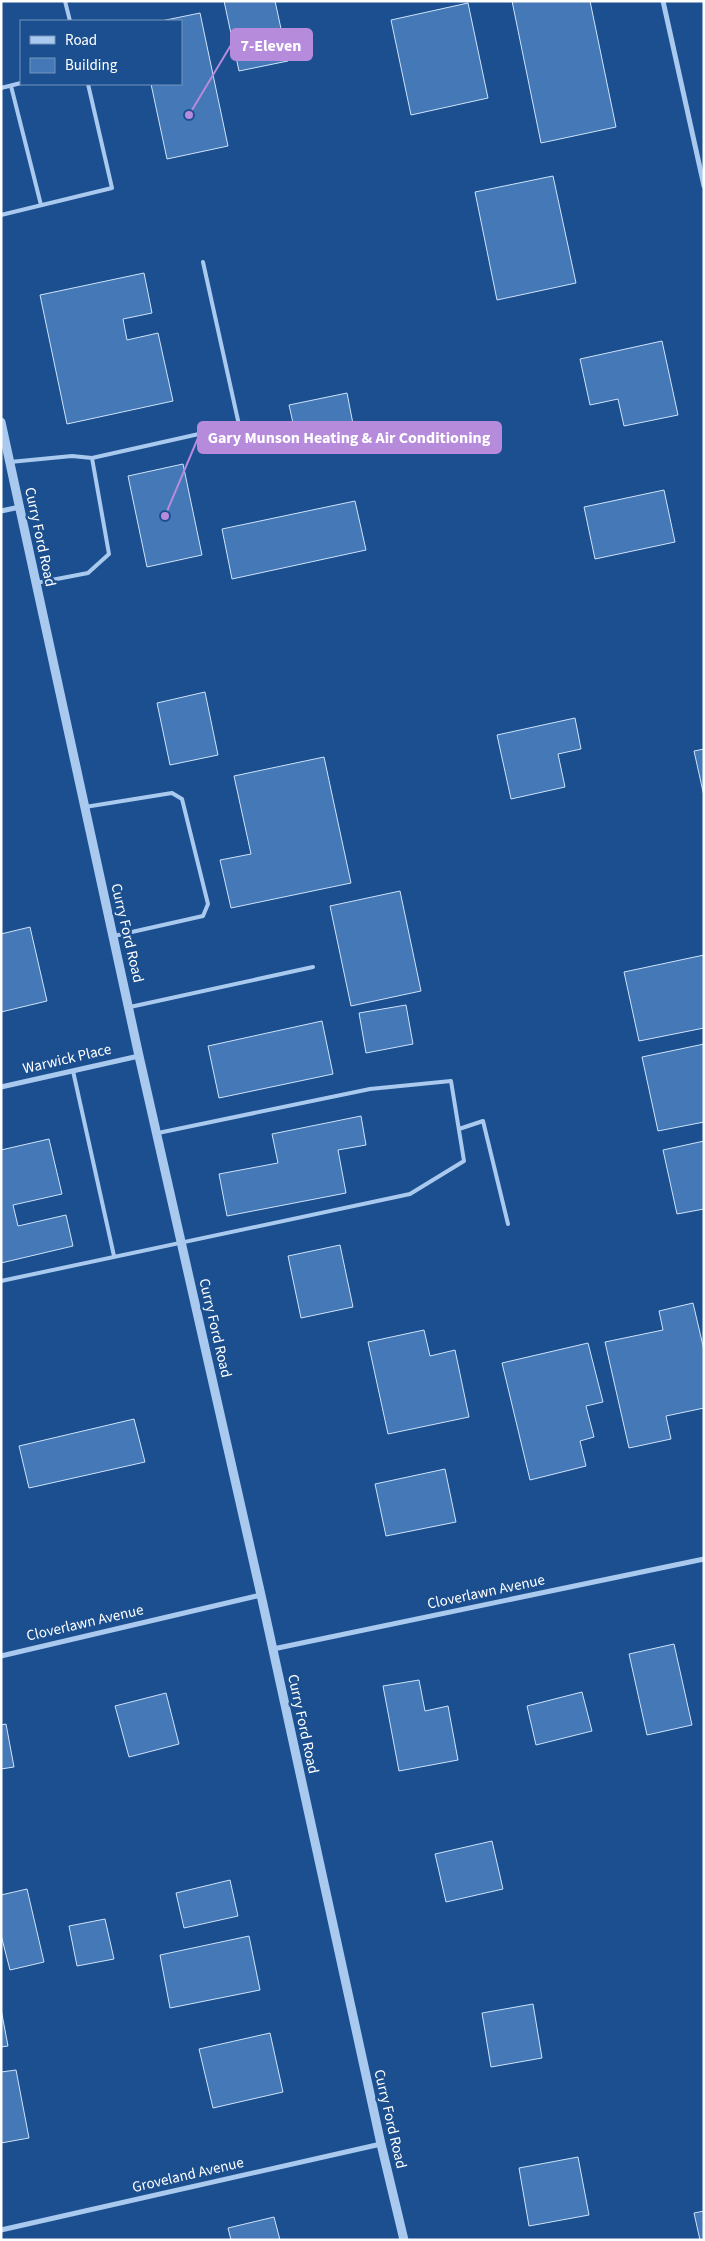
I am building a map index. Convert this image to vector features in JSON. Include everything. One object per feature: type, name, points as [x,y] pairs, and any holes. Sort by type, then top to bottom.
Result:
[{"type":"street","points":[[663,1],[703,182]]},
{"type":"street","name":"Curry Ford Road","points":[[1,422],[130,1007],[139,1056],[158,1133],[273,1649],[380,2144],[404,2240]]},
{"type":"street","points":[[1,512],[20,507]]},
{"type":"street","name":"Warwick Place","points":[[1,1087],[139,1056]]},
{"type":"street","name":"Cloverlawn Avenue","points":[[273,1649],[704,1559]]},
{"type":"street","name":"Cloverlawn Avenue","points":[[1,1656],[261,1595]]},
{"type":"street","name":"Groveland Avenue","points":[[1,2230],[380,2144]]},
{"type":"lane","points":[[65,1],[70,20]]},
{"type":"lane","points":[[1,88],[20,83]]},
{"type":"lane","points":[[1,215],[112,188],[88,85]]},
{"type":"lane","points":[[11,86],[41,205]]},
{"type":"lane","points":[[10,462],[72,456],[92,458],[239,424],[203,262]]},
{"type":"lane","points":[[36,583],[88,573],[109,554],[92,458]]},
{"type":"lane","points":[[85,807],[172,792],[182,799],[208,904],[203,916],[114,936]]},
{"type":"lane","points":[[130,1007],[313,967]]},
{"type":"lane","points":[[73,1071],[114,1256]]},
{"type":"lane","points":[[1,1281],[181,1241],[410,1194],[464,1161],[451,1081],[370,1089],[158,1133]]},
{"type":"lane","points":[[459,1129],[483,1121],[508,1224]]},
{"type":"building","points":[[224,1],[275,1],[288,61],[239,71]]},
{"type":"building","points":[[512,1],[590,1],[616,127],[541,143]]},
{"type":"building","points":[[468,3],[488,98],[411,115],[391,20]]},
{"type":"building","points":[[200,13],[228,146],[167,159],[151,85],[182,85],[182,20],[166,20]]},
{"type":"building","points":[[553,176],[576,283],[497,300],[475,192]]},
{"type":"building","points":[[144,273],[152,313],[123,319],[127,340],[158,333],[173,401],[67,424],[40,295]]},
{"type":"building","points":[[662,341],[678,415],[624,426],[618,399],[590,405],[580,359]]},
{"type":"building","points":[[347,393],[354,429],[297,441],[289,405]]},
{"type":"building","points":[[183,464],[202,555],[147,567],[128,476]]},
{"type":"building","points":[[664,490],[675,542],[595,559],[584,507]]},
{"type":"building","points":[[355,501],[366,550],[232,579],[222,529]]},
{"type":"building","points":[[205,692],[218,755],[170,765],[157,703]]},
{"type":"building","points":[[575,718],[581,749],[558,754],[565,787],[511,799],[497,735]]},
{"type":"building","points":[[704,749],[704,796],[694,751]]},
{"type":"building","points":[[324,757],[351,883],[231,908],[220,860],[251,854],[234,776]]},
{"type":"building","points":[[400,891],[421,991],[351,1006],[330,906]]},
{"type":"building","points":[[30,927],[47,1001],[1,1012],[1,934]]},
{"type":"building","points":[[704,955],[704,1028],[639,1041],[624,972]]},
{"type":"building","points":[[406,1005],[413,1044],[366,1053],[359,1013]]},
{"type":"building","points":[[322,1021],[333,1074],[219,1098],[208,1046]]},
{"type":"building","points":[[704,1044],[704,1122],[658,1131],[642,1057]]},
{"type":"building","points":[[361,1116],[366,1145],[338,1150],[346,1193],[227,1216],[219,1174],[278,1163],[272,1134]]},
{"type":"building","points":[[49,1139],[62,1194],[13,1205],[18,1226],[66,1215],[73,1246],[1,1263],[1,1150]]},
{"type":"building","points":[[704,1141],[704,1209],[677,1214],[663,1150]]},
{"type":"building","points":[[340,1245],[353,1307],[301,1318],[288,1256]]},
{"type":"building","points":[[693,1303],[704,1350],[704,1408],[666,1416],[671,1439],[629,1448],[605,1342],[663,1330],[659,1311]]},
{"type":"building","points":[[424,1330],[430,1356],[455,1350],[469,1417],[388,1434],[368,1342]]},
{"type":"building","points":[[588,1343],[603,1402],[586,1406],[594,1437],[580,1441],[586,1466],[530,1480],[502,1363]]},
{"type":"building","points":[[134,1419],[145,1462],[29,1488],[19,1446]]},
{"type":"building","points":[[445,1469],[456,1522],[386,1536],[375,1484]]},
{"type":"building","points":[[674,1644],[692,1725],[647,1735],[629,1654]]},
{"type":"building","points":[[419,1680],[425,1711],[448,1706],[458,1760],[399,1771],[383,1686]]},
{"type":"building","points":[[582,1692],[592,1731],[536,1745],[527,1706]]},
{"type":"building","points":[[166,1693],[179,1744],[129,1757],[115,1706]]},
{"type":"building","points":[[6,1724],[14,1767],[1,1769],[1,1725]]},
{"type":"building","points":[[492,1841],[503,1889],[446,1902],[435,1854]]},
{"type":"building","points":[[230,1880],[238,1916],[184,1928],[176,1893]]},
{"type":"building","points":[[27,1889],[44,1962],[10,1970],[1,1935],[1,1895]]},
{"type":"building","points":[[105,1919],[114,1959],[77,1966],[69,1926]]},
{"type":"building","points":[[249,1936],[260,1990],[170,2008],[160,1955]]},
{"type":"building","points":[[533,2004],[542,2058],[491,2067],[482,2013]]},
{"type":"building","points":[[1,2009],[8,2046],[1,2047]]},
{"type":"building","points":[[270,2033],[283,2092],[213,2108],[199,2049]]},
{"type":"building","points":[[16,2070],[29,2138],[1,2143],[1,2072]]},
{"type":"building","points":[[578,2157],[589,2215],[529,2226],[519,2168]]},
{"type":"building","points":[[704,2211],[704,2240],[700,2240],[694,2213]]},
{"type":"building","points":[[274,2217],[280,2240],[231,2240],[228,2228]]},
{"type":"place","name":"7-Eleven","points":[[189,115]]},
{"type":"place","name":"Gary Munson Heating & Air Conditioning","points":[[165,516]]}]
